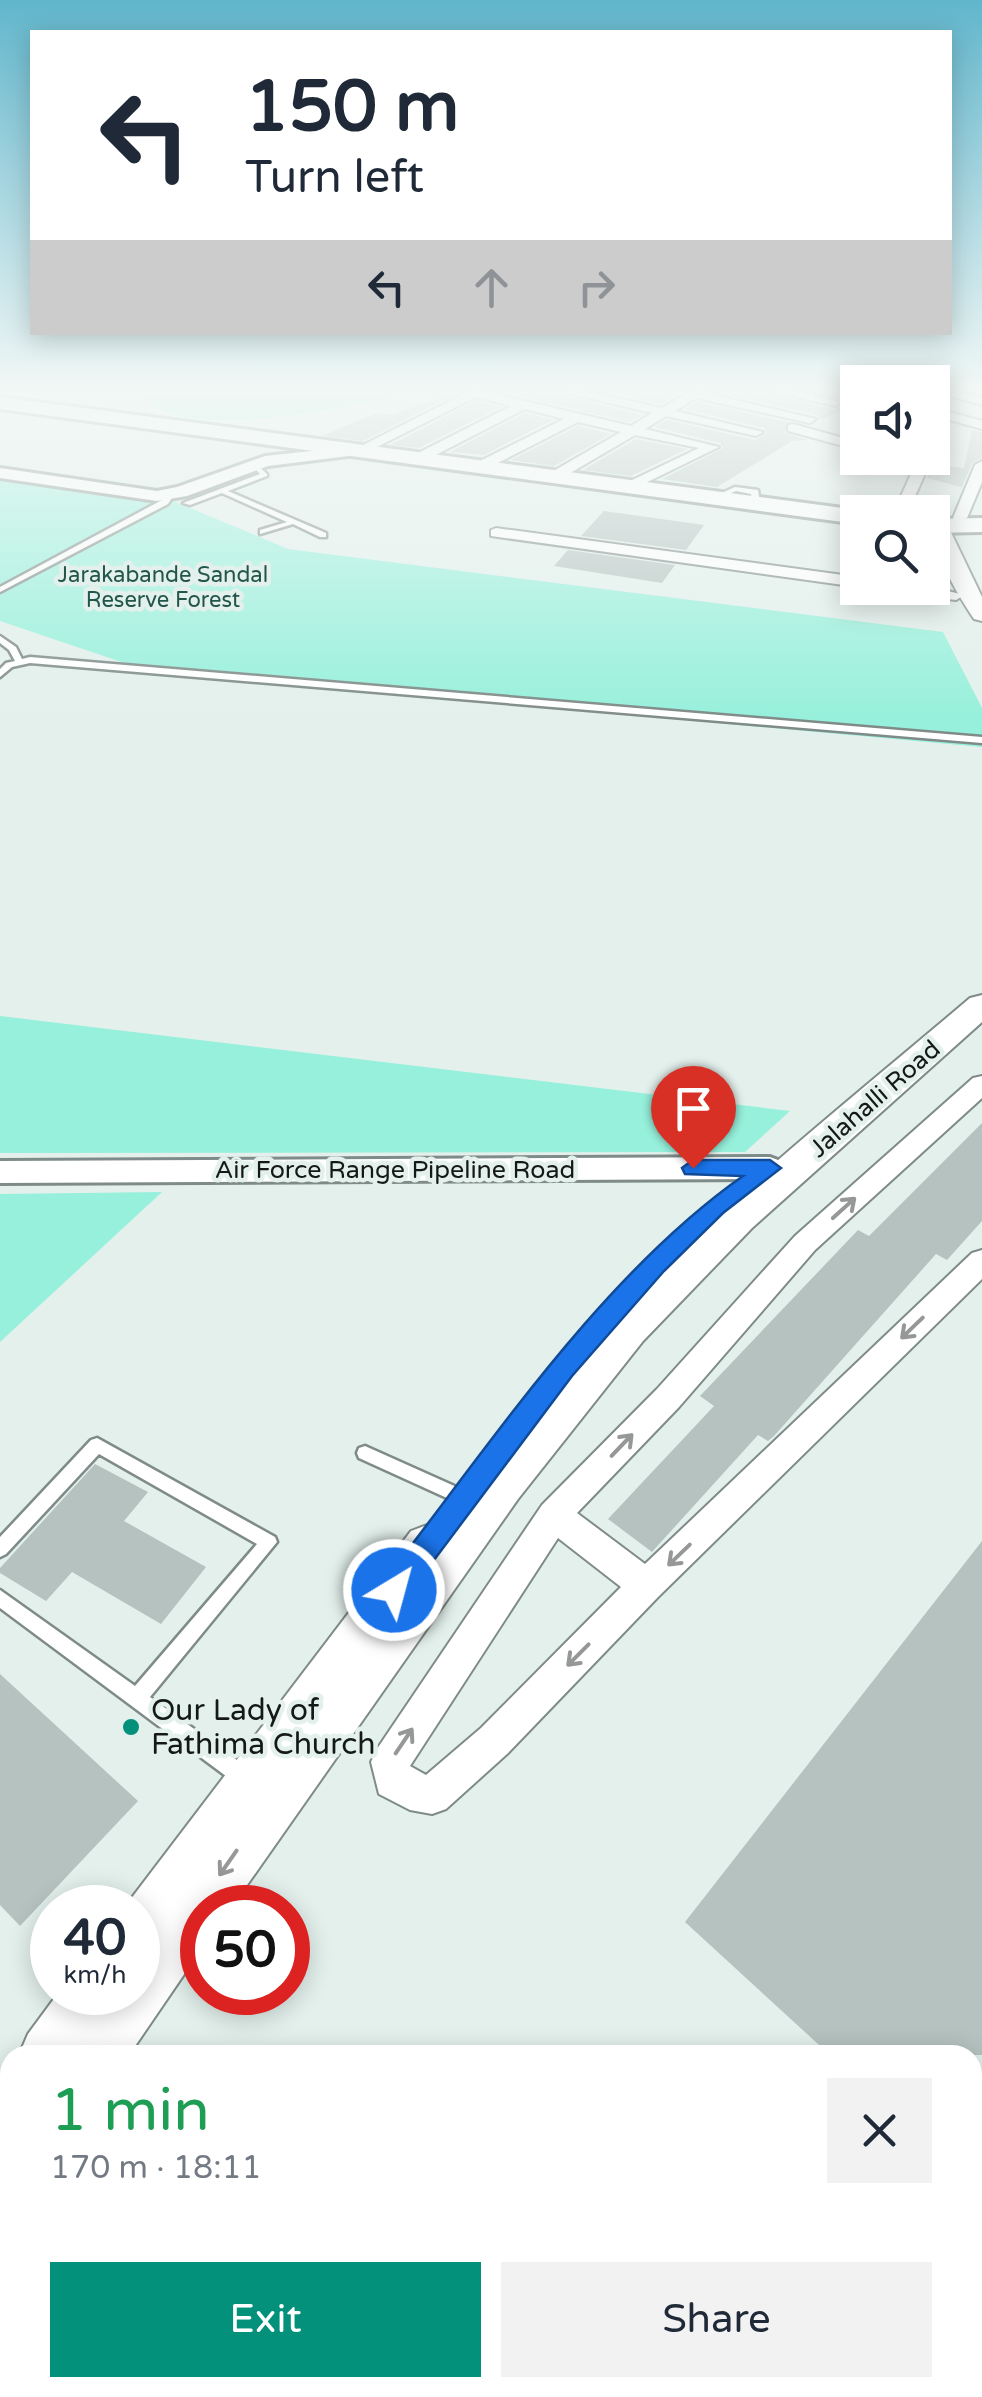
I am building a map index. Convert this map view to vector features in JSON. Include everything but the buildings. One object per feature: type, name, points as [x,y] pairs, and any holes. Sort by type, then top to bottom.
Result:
[{"type":"main road","points":[[728,498],[840,514]]},
{"type":"main road","points":[[762,498],[840,508]]},
{"type":"main road","points":[[950,528],[963,585],[982,614]]},
{"type":"main road","points":[[950,534],[956,595],[982,636]]},
{"type":"main road","name":"Jalahalli Road","points":[[100,2045],[262,1789],[578,1390],[661,1294],[779,1172],[982,994]]},
{"type":"main road","name":"Jalahalli Road","points":[[779,1172],[982,1005]]},
{"type":"main road","points":[[160,1909],[262,1789],[464,1498],[564,1369],[656,1264],[715,1207],[779,1172]]},
{"type":"main road","points":[[56,2045],[78,2015]]},
{"type":"street","points":[[950,522],[964,498]]},
{"type":"street","points":[[496,533],[840,580]]},
{"type":"street","points":[[950,594],[956,595]]},
{"type":"street","points":[[982,1084],[805,1244],[668,1398],[554,1515],[390,1762],[394,1780],[410,1791],[432,1794],[494,1741],[646,1586],[982,1260]]},
{"type":"street","name":"Air Force Range Pipeline Road","points":[[0,1172],[779,1172]]},
{"type":"street","points":[[554,1515],[646,1586]]},
{"type":"lane","points":[[0,590],[179,498]]},
{"type":"lane","points":[[239,498],[323,534]]},
{"type":"lane","points":[[263,532],[293,522]]},
{"type":"lane","points":[[0,639],[13,649],[19,661]]},
{"type":"lane","points":[[0,674],[19,661],[982,740]]},
{"type":"lane","points":[[0,1549],[98,1445],[269,1542],[136,1698]]},
{"type":"lane","points":[[365,1454],[464,1498]]},
{"type":"lane","points":[[0,1598],[262,1789]]},
{"type":"green space","name":"Jarakabande Sandal Reserve Forest","points":[[0,498],[146,498],[176,502],[288,549],[943,632],[982,708],[982,747],[148,671],[0,621]]},
{"type":"green space","points":[[0,1016],[790,1111],[745,1152],[0,1153]]},
{"type":"green space","points":[[162,1192],[0,1342],[0,1194]]},
{"type":"place","name":"Our Lady of Fathima Church","points":[[131,1727]]},
{"type":"route","points":[[394,1590],[564,1369],[656,1264],[715,1207],[770,1168],[693,1168]]}]
